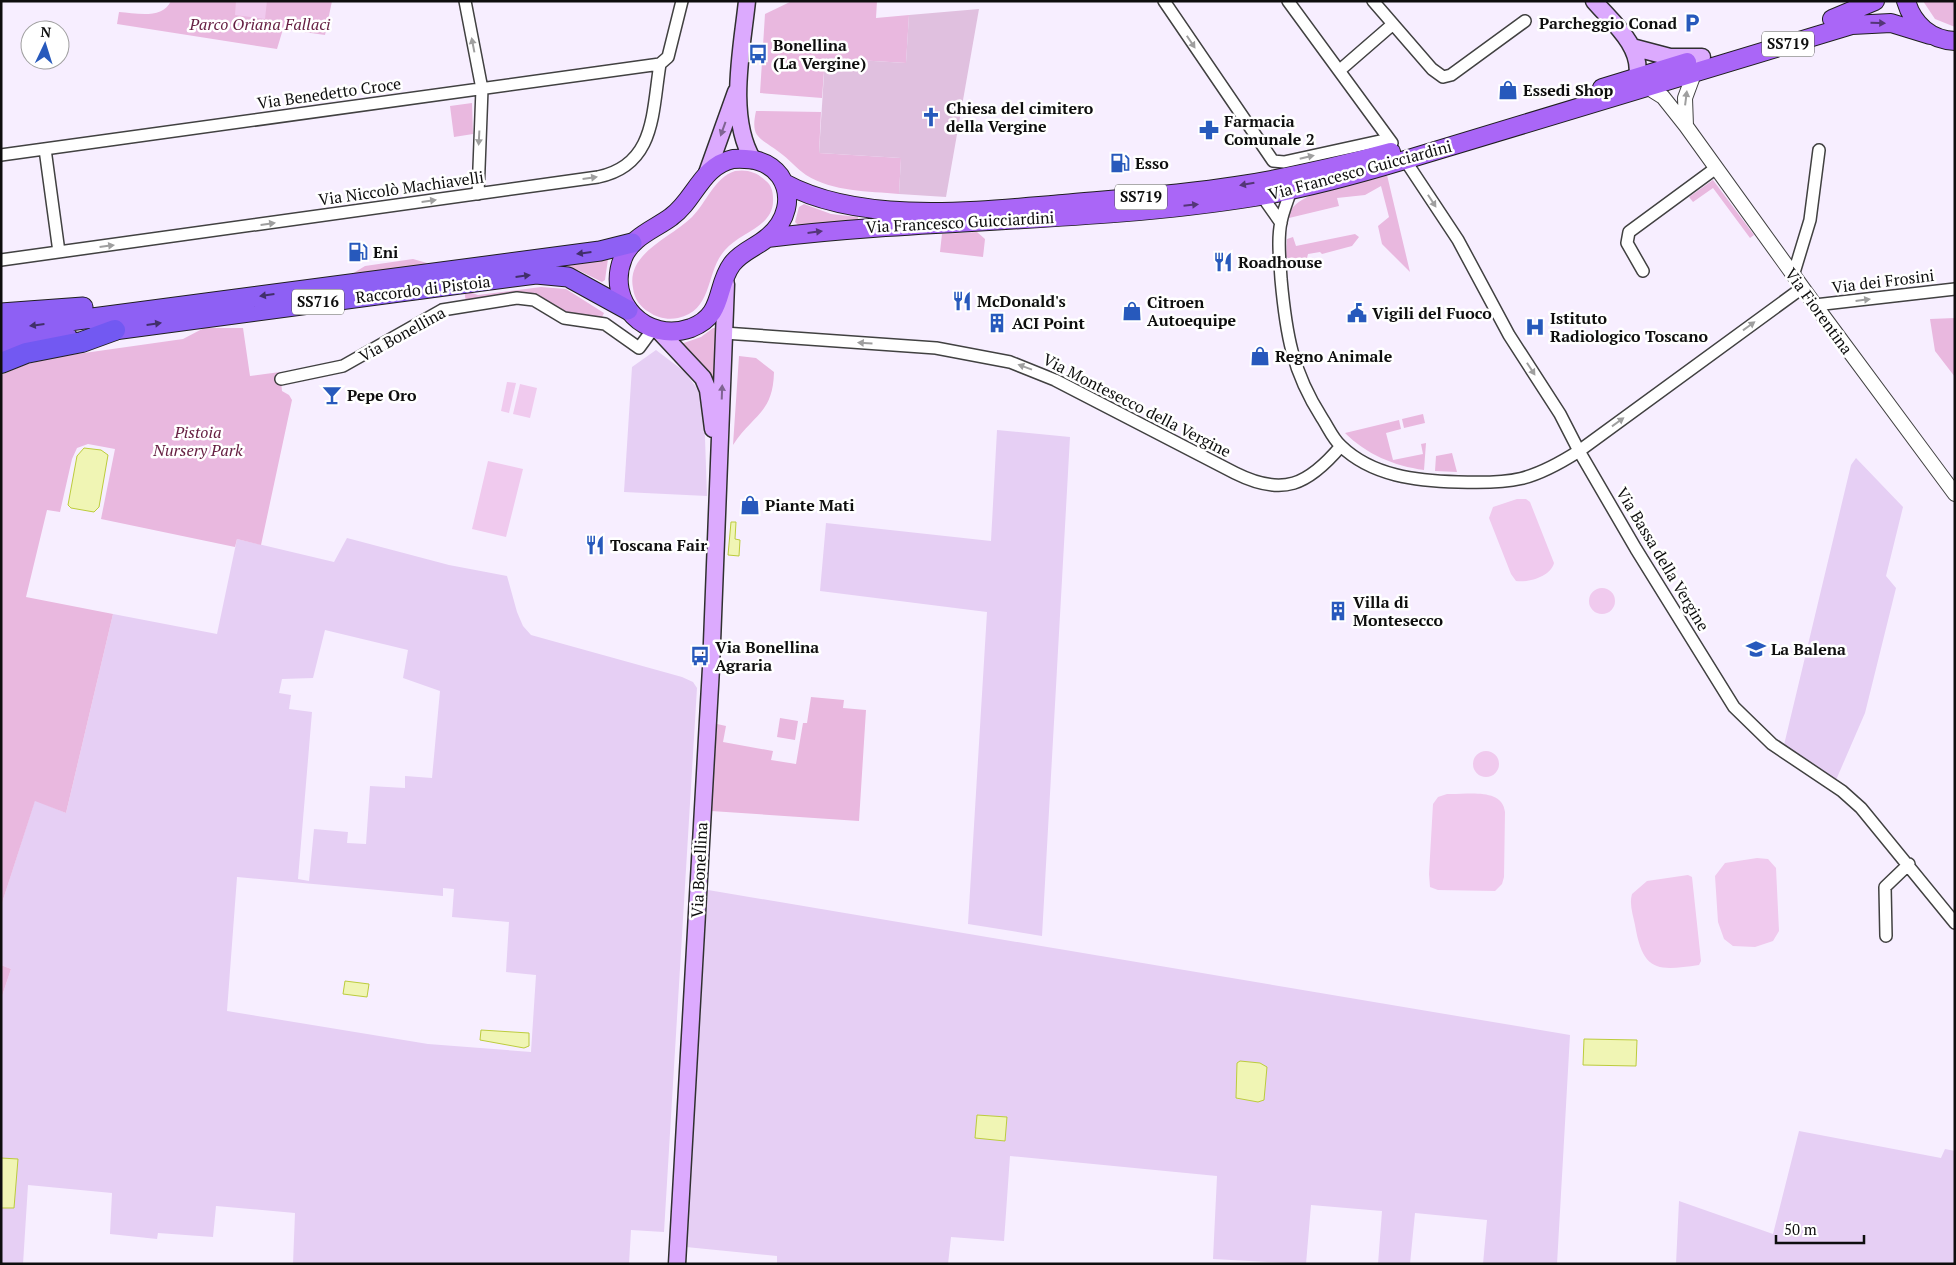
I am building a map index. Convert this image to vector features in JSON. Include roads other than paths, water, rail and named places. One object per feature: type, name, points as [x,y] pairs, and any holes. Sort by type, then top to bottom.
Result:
[{"type":"highway","name":"Raccordo di Pistoia","points":[[1,330],[600,251],[632,243]]},
{"type":"highway","name":"Raccordo di Pistoia","points":[[1,345],[536,274],[568,277],[628,310]]},
{"type":"highway","points":[[1,313],[114,305],[204,303]]},
{"type":"highway","points":[[1,363],[26,353],[82,342],[116,330]]},
{"type":"main road","points":[[747,1],[738,86],[744,142],[753,160]]},
{"type":"main road","points":[[1594,1],[1632,47],[1642,82]]},
{"type":"main road","name":"SS719","points":[[1642,82],[1847,15],[1875,1]]},
{"type":"main road","points":[[1906,1],[1915,20],[1930,34]]},
{"type":"main road","name":"SS719","points":[[1698,64],[1852,25],[1891,23],[1955,41]]},
{"type":"main road","points":[[1632,47],[1698,64]]},
{"type":"main road","name":"Via Francesco Guicciardini","points":[[784,183],[826,201],[859,207],[922,210],[984,210],[1141,197],[1234,186],[1397,150],[1642,82]]},
{"type":"main road","points":[[707,173],[738,86]]},
{"type":"main road","name":"Via Francesco Guicciardini","points":[[767,238],[860,228],[996,221],[1153,209],[1262,196],[1291,190],[1397,150]]},
{"type":"main road","points":[[728,160],[753,160],[769,165],[784,183],[787,197],[786,212],[780,223],[767,238],[741,255],[729,269],[715,308],[705,320],[684,330],[669,333],[656,330],[639,320],[628,310],[620,290],[619,272],[623,257],[632,243],[682,208],[707,173],[717,165],[728,160]]},
{"type":"main road","name":"Via Bonellina","points":[[677,1264],[720,475],[726,277]]},
{"type":"main road","name":"Via Bonellina","points":[[656,330],[699,373],[706,384],[720,475]]},
{"type":"street","points":[[465,1],[482,89],[478,194]]},
{"type":"street","name":"Via Niccolò Machiavelli","points":[[1,260],[608,175],[631,163],[641,152],[647,138],[660,64],[668,58],[682,1]]},
{"type":"street","points":[[1164,1],[1273,161],[1281,163],[1397,150]]},
{"type":"street","name":"Via Bassa della Vergine","points":[[1288,1],[1397,150],[1458,240],[1509,335],[1560,414],[1579,451],[1734,707],[1772,744],[1852,799],[1909,864],[1955,923]]},
{"type":"street","points":[[1373,1],[1432,69],[1443,77],[1452,75],[1524,21]]},
{"type":"street","points":[[1340,70],[1393,24]]},
{"type":"street","name":"Via Benedetto Croce","points":[[1,154],[660,64]]},
{"type":"street","points":[[1686,126],[1685,98],[1698,64]]},
{"type":"street","name":"Via Fiorentina","points":[[1642,82],[1663,97],[1686,126],[1793,276],[1955,494]]},
{"type":"street","points":[[45,149],[59,252]]},
{"type":"street","points":[[1793,276],[1810,220],[1818,150]]},
{"type":"street","points":[[1643,271],[1626,240],[1629,232],[1716,168]]},
{"type":"street","points":[[1291,190],[1281,222],[1280,256],[1289,345],[1311,398],[1341,446],[1373,467],[1408,479],[1502,483],[1534,476],[1553,468],[1802,288]]},
{"type":"street","points":[[1262,196],[1281,222]]},
{"type":"street","name":"Via dei Frosini","points":[[1815,306],[1955,290]]},
{"type":"street","name":"Via Bonellina","points":[[281,379],[343,366],[446,308],[517,298],[534,300],[556,314],[570,320],[605,324],[639,348],[656,330]]},
{"type":"street","name":"Via Montesecco della Vergine","points":[[724,333],[916,346],[1010,362],[1041,373],[1244,478],[1265,484],[1289,484],[1307,479],[1321,468],[1341,446]]},
{"type":"street","points":[[1886,936],[1885,887],[1909,864]]},
{"type":"place","name":"Parcheggio Conad","points":[[1692,23]]},
{"type":"place","name":"Bonellina (La Vergine)","points":[[758,54]]},
{"type":"place","name":"Essedi Shop","points":[[1508,90]]},
{"type":"place","name":"Chiesa del cimitero della Vergine","points":[[931,117]]},
{"type":"place","name":"Farmacia Comunale 2","points":[[1209,130]]},
{"type":"place","name":"Esso","points":[[1120,163]]},
{"type":"place","name":"Eni","points":[[358,252]]},
{"type":"place","name":"Roadhouse","points":[[1223,262]]},
{"type":"place","name":"McDonald's","points":[[962,301]]},
{"type":"place","name":"Citroen Autoequipe","points":[[1132,311]]},
{"type":"place","name":"Vigili del Fuoco","points":[[1357,313]]},
{"type":"place","name":"ACI Point","points":[[997,323]]},
{"type":"place","name":"Istituto Radiologico Toscano","points":[[1535,327]]},
{"type":"place","name":"Regno Animale","points":[[1260,356]]},
{"type":"place","name":"Pepe Oro","points":[[332,395]]},
{"type":"place","name":"Piante Mati","points":[[750,505]]},
{"type":"place","name":"Toscana Fair","points":[[595,545]]},
{"type":"place","name":"Villa di Montesecco","points":[[1338,611]]},
{"type":"place","name":"La Balena","points":[[1756,649]]},
{"type":"place","name":"Via Bonellina Agraria","points":[[700,656]]},
{"type":"park label","name":"Parco Oriana Fallaci","points":[[260,24]]},
{"type":"park label","name":"Pistoia Nursery Park","points":[[198,441]]}]
